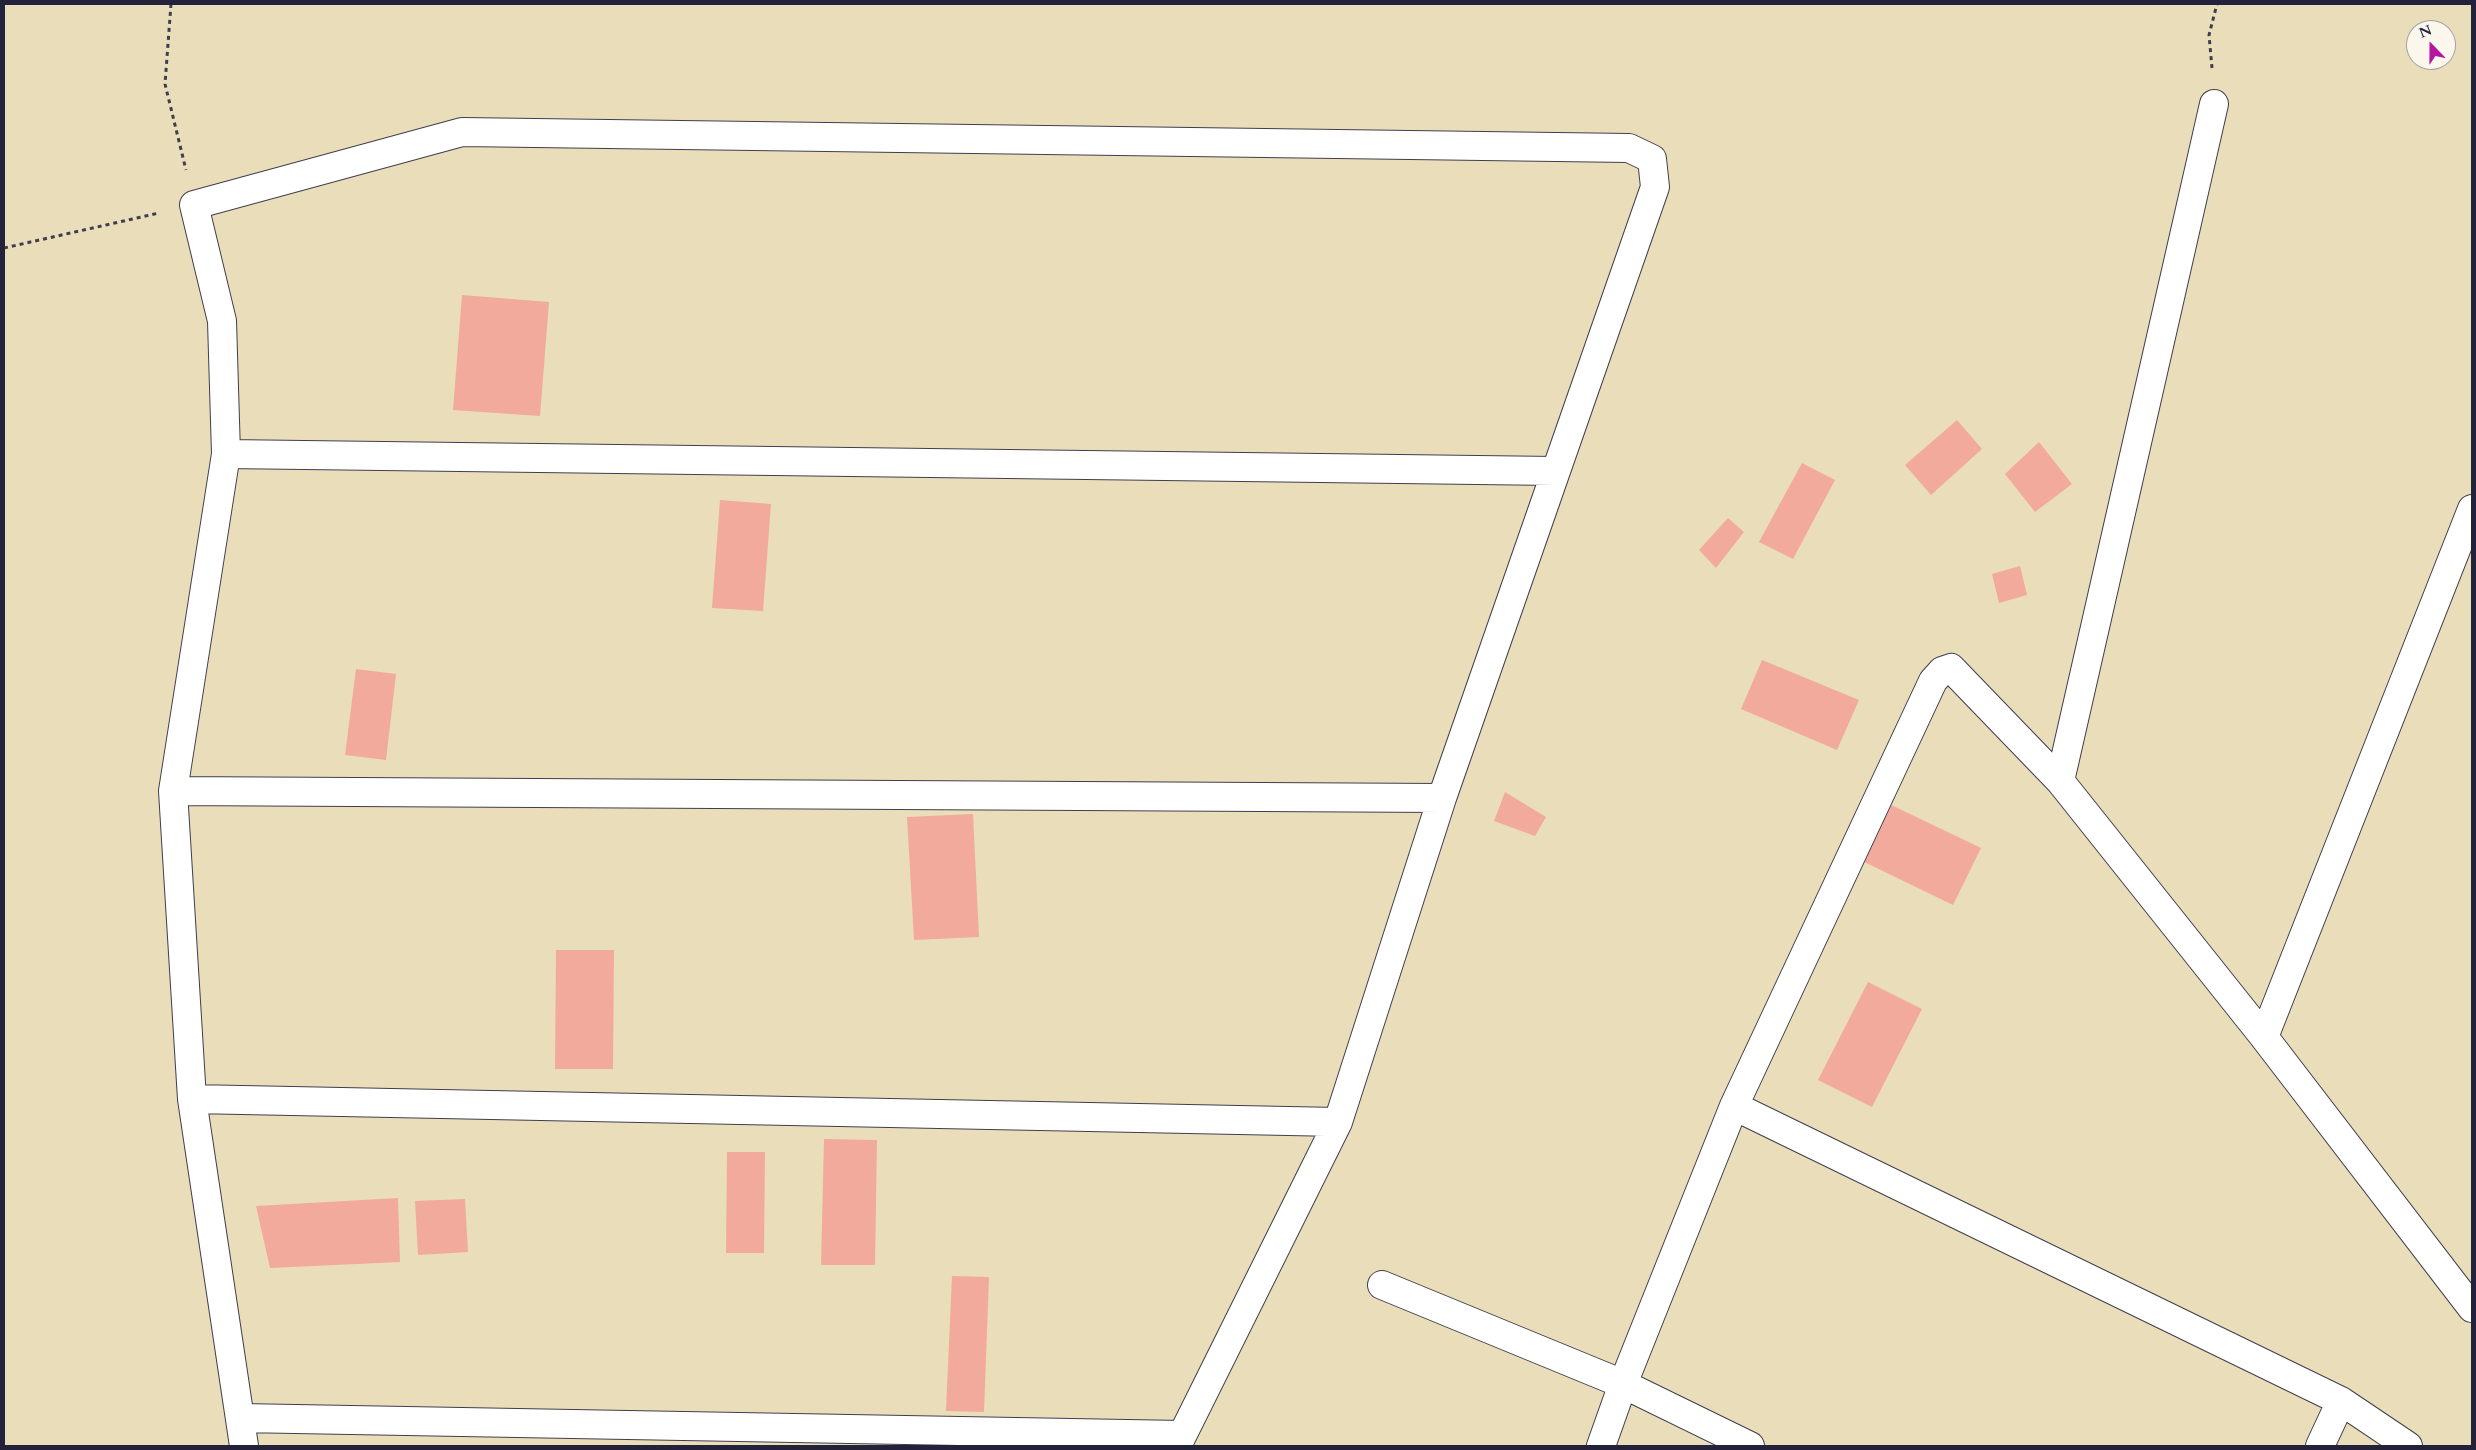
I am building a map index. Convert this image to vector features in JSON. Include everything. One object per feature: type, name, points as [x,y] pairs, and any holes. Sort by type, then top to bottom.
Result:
[{"type":"street","points":[[2060,780],[2214,104]]},
{"type":"street","points":[[240,1418],[1179,1441],[1338,1122],[1442,798],[1655,187],[1652,159],[1629,148],[462,132],[194,205],[222,321],[226,454],[173,791],[192,1099],[244,1446]]},
{"type":"street","points":[[226,454],[1555,471]]},
{"type":"street","points":[[2264,1037],[2472,509]]},
{"type":"street","points":[[1601,1446],[1623,1384],[1734,1106],[1932,680],[1942,671],[1951,668],[1961,676],[2060,780],[2264,1037],[2472,1308]]},
{"type":"street","points":[[173,791],[1442,798]]},
{"type":"street","points":[[192,1099],[1338,1122]]},
{"type":"street","points":[[1734,1106],[2342,1401],[2408,1446]]},
{"type":"street","points":[[1382,1284],[1623,1384],[1750,1446]]},
{"type":"street","points":[[2320,1446],[2342,1401]]},
{"type":"path","points":[[4,248],[194,205],[165,84],[171,4]]},
{"type":"path","points":[[2214,104],[2210,35],[2217,4]]},
{"type":"building","points":[[462,295],[549,302],[540,416],[453,410]]},
{"type":"building","points":[[1957,420],[1982,449],[1931,495],[1905,465]]},
{"type":"building","points":[[2039,442],[2072,484],[2035,512],[2005,474]]},
{"type":"building","points":[[1802,463],[1835,480],[1793,559],[1759,542]]},
{"type":"building","points":[[720,500],[771,504],[763,611],[712,608]]},
{"type":"building","points":[[1728,518],[1744,532],[1716,568],[1699,550]]},
{"type":"building","points":[[2020,566],[2027,595],[1999,603],[1992,574]]},
{"type":"building","points":[[1762,660],[1859,700],[1837,750],[1741,709]]},
{"type":"building","points":[[356,669],[396,674],[386,760],[345,755]]},
{"type":"building","points":[[1505,792],[1546,817],[1535,836],[1494,821]]},
{"type":"building","points":[[1885,802],[1981,848],[1953,905],[1858,859]]},
{"type":"building","points":[[973,814],[979,937],[914,940],[907,817]]},
{"type":"building","points":[[556,950],[614,950],[613,1069],[555,1069]]},
{"type":"building","points":[[1868,982],[1922,1009],[1872,1107],[1818,1080]]},
{"type":"building","points":[[824,1139],[877,1140],[875,1265],[821,1265]]},
{"type":"building","points":[[727,1152],[765,1152],[764,1253],[726,1253]]},
{"type":"building","points":[[398,1198],[400,1262],[270,1268],[256,1206]]},
{"type":"building","points":[[465,1199],[468,1252],[418,1255],[415,1201]]},
{"type":"building","points":[[952,1276],[989,1277],[984,1412],[946,1411]]}]
